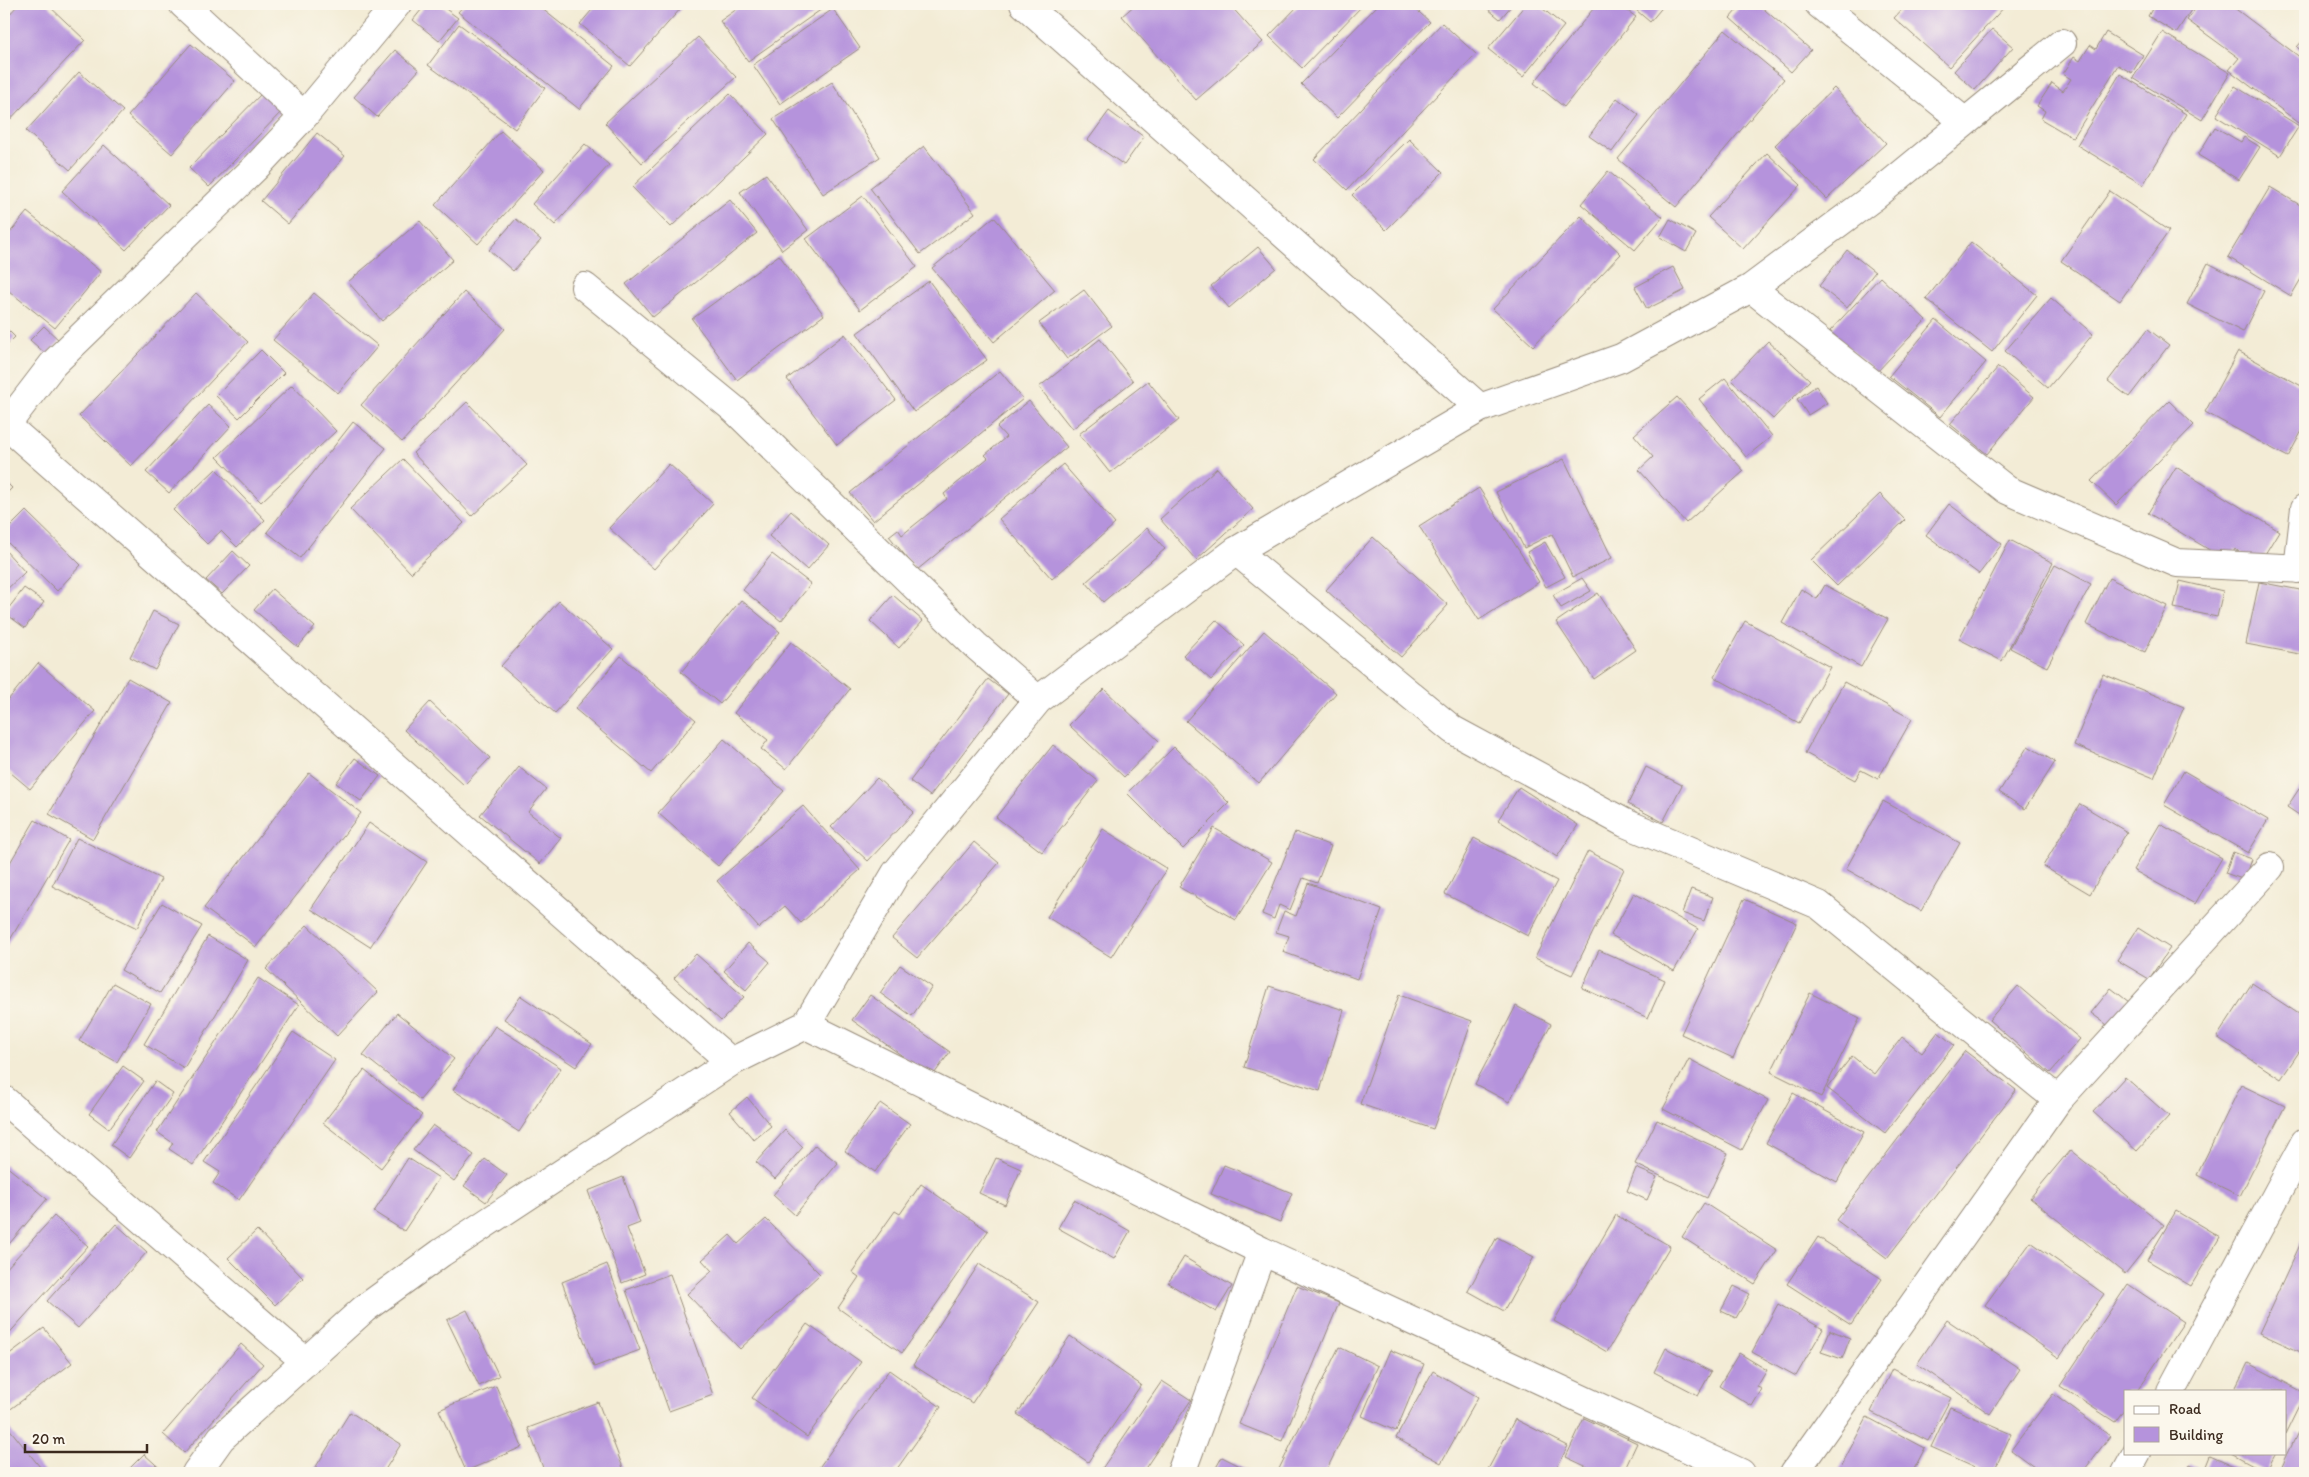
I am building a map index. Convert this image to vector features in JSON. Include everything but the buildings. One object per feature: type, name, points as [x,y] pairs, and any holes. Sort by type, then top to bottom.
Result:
[{"type":"street","points":[[183,4],[304,116]]},
{"type":"street","points":[[397,4],[304,116],[256,167],[53,364],[5,426],[731,1062]]},
{"type":"street","points":[[1024,4],[1480,408]]},
{"type":"street","points":[[1820,4],[1965,122]]},
{"type":"street","points":[[196,1473],[221,1438],[364,1309],[441,1253],[731,1062],[806,1025],[896,873],[1038,700],[1236,551],[1480,408],[1621,358],[1751,288],[1875,196],[2062,43]]},
{"type":"street","points":[[585,287],[735,410],[975,645],[1038,700]]},
{"type":"street","points":[[1751,288],[2007,490],[2177,563],[2302,570],[2305,508]]},
{"type":"street","points":[[1236,551],[1453,730],[1625,823],[1818,905],[2058,1100]]},
{"type":"street","points":[[1794,1473],[2058,1100],[2270,867]]},
{"type":"street","points":[[806,1025],[1262,1251],[1741,1473]]},
{"type":"street","points":[[4,1100],[306,1362]]},
{"type":"street","points":[[2172,1390],[2305,1142]]},
{"type":"street","points":[[1182,1473],[1262,1251]]},
{"type":"street","points":[[2126,1473],[2136,1454]]}]
